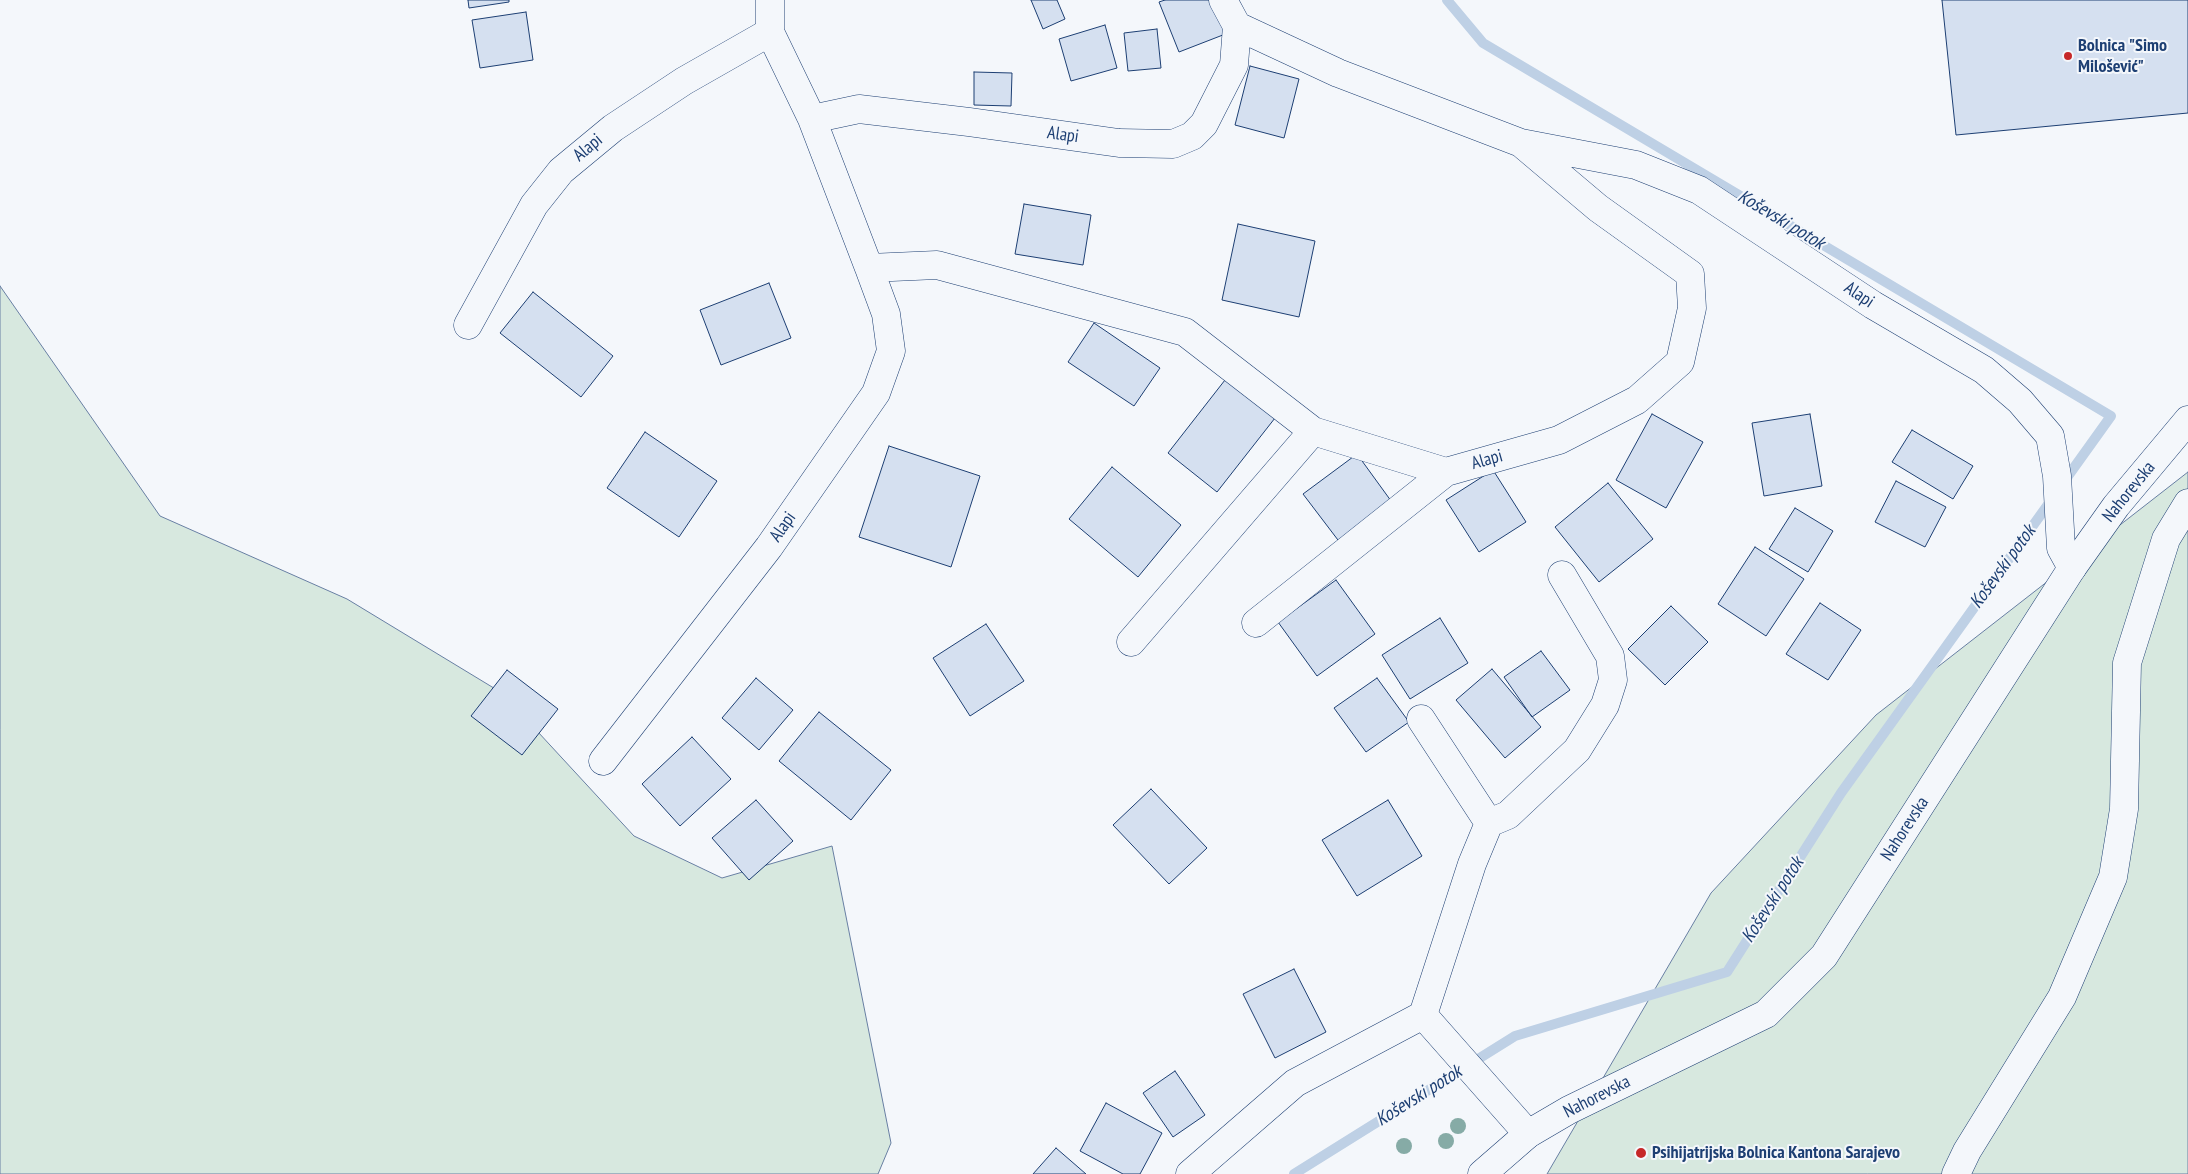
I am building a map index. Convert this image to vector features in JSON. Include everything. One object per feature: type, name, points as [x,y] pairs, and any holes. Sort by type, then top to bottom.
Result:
[{"type":"street","name":"Alapi","points":[[604,761],[769,547],[876,392],[891,351],[886,314],[870,268],[812,118],[770,32],[770,0]]},
{"type":"street","points":[[1223,0],[1237,26]]},
{"type":"street","name":"Alapi","points":[[812,118],[859,109],[1119,143],[1173,144],[1192,136],[1204,124],[1234,65],[1237,26],[1338,73],[1521,143],[1636,165],[1700,190],[1874,305],[1984,370],[2020,401],[2050,436],[2057,476],[2061,518],[2061,548],[2072,568]]},
{"type":"street","name":"Alapi","points":[[468,325],[534,205],[561,171],[613,128],[684,81],[770,32]]},
{"type":"street","name":"Alapi","points":[[1256,623],[1446,472],[1559,440],[1637,400],[1680,362],[1692,308],[1690,274],[1598,208],[1521,143]]},
{"type":"street","points":[[870,268],[937,265],[1185,332],[1313,431],[1446,472]]},
{"type":"street","name":"Nahorevska","points":[[1482,1174],[1528,1134],[1569,1110],[1766,1014],[1824,956],[2072,568],[2116,506],[2188,420]]},
{"type":"street","points":[[1131,642],[1313,431]]},
{"type":"street","points":[[1956,1174],[1967,1151],[2062,997],[2114,878],[2124,809],[2127,663],[2166,539],[2188,503]]},
{"type":"street","points":[[1190,1174],[1295,1083],[1423,1015],[1472,864],[1489,822],[1508,815],[1577,750],[1606,705],[1613,680],[1610,656],[1562,575]]},
{"type":"street","points":[[1421,719],[1489,822]]},
{"type":"street","points":[[1423,1015],[1528,1134]]},
{"type":"shaded area","points":[[0,286],[160,516],[347,599],[502,693],[634,836],[722,878],[832,846],[891,1143],[878,1174],[0,1174]]},
{"type":"shaded area","points":[[2188,472],[2188,1174],[1547,1174],[1711,893],[1876,715]]},
{"type":"building","points":[[468,0],[509,0],[509,2],[469,8]]},
{"type":"building","points":[[1031,0],[1057,0],[1065,19],[1043,29]]},
{"type":"building","points":[[1165,0],[1215,0],[1228,33],[1179,52],[1159,2]]},
{"type":"building","name":"Bolnica \"Simo Milošević\"","points":[[1942,0],[2188,0],[2188,113],[1956,135]]},
{"type":"building","points":[[526,12],[533,60],[480,68],[472,20]]},
{"type":"building","points":[[1105,25],[1117,68],[1071,81],[1059,39]]},
{"type":"building","points":[[1157,29],[1161,68],[1128,71],[1124,33]]},
{"type":"building","points":[[1250,66],[1299,79],[1284,138],[1235,125]]},
{"type":"building","points":[[974,72],[1012,73],[1011,106],[974,105]]},
{"type":"building","points":[[1024,204],[1091,215],[1083,265],[1015,254]]},
{"type":"building","points":[[1238,224],[1315,241],[1299,317],[1222,300]]},
{"type":"building","points":[[769,283],[791,338],[721,365],[700,310]]},
{"type":"building","points":[[533,292],[613,356],[581,397],[500,333]]},
{"type":"building","points":[[1094,323],[1160,368],[1134,406],[1068,362]]},
{"type":"building","points":[[1225,380],[1275,418],[1217,492],[1168,453]]},
{"type":"building","points":[[1652,414],[1703,442],[1666,508],[1616,480]]},
{"type":"building","points":[[1810,414],[1822,486],[1764,496],[1752,423]]},
{"type":"building","points":[[1912,430],[1973,466],[1953,499],[1892,462]]},
{"type":"building","points":[[645,432],[717,481],[679,537],[607,488]]},
{"type":"building","points":[[889,446],[980,476],[951,567],[859,537]]},
{"type":"building","points":[[1357,454],[1394,505],[1341,544],[1303,494]]},
{"type":"building","points":[[1112,467],[1181,525],[1138,577],[1069,519]]},
{"type":"building","points":[[1493,470],[1526,522],[1479,552],[1446,500]]},
{"type":"building","points":[[1896,481],[1946,507],[1925,547],[1875,522]]},
{"type":"building","points":[[1608,483],[1653,539],[1599,582],[1555,527]]},
{"type":"building","points":[[1795,508],[1833,531],[1808,572],[1769,549]]},
{"type":"building","points":[[1755,547],[1804,579],[1766,636],[1718,604]]},
{"type":"building","points":[[1336,580],[1375,634],[1317,676],[1278,622]]},
{"type":"building","points":[[1820,603],[1861,630],[1828,680],[1786,654]]},
{"type":"building","points":[[1671,606],[1708,642],[1665,685],[1628,649]]},
{"type":"building","points":[[1440,618],[1468,663],[1410,699],[1382,655]]},
{"type":"building","points":[[986,624],[1024,681],[970,716],[933,658]]},
{"type":"building","points":[[1541,651],[1570,690],[1532,717],[1504,677]]},
{"type":"building","points":[[1492,669],[1541,727],[1505,758],[1456,700]]},
{"type":"building","points":[[507,670],[558,709],[522,755],[471,716]]},
{"type":"building","points":[[756,678],[793,710],[759,750],[722,718]]},
{"type":"building","points":[[1377,678],[1409,722],[1366,752],[1334,708]]},
{"type":"building","points":[[819,712],[891,770],[851,820],[779,761]]},
{"type":"building","points":[[692,737],[731,779],[680,826],[642,784]]},
{"type":"building","points":[[1151,789],[1207,848],[1169,884],[1113,825]]},
{"type":"building","points":[[756,800],[793,841],[749,880],[712,838]]},
{"type":"building","points":[[1388,800],[1422,856],[1357,896],[1322,840]]},
{"type":"building","points":[[1294,969],[1326,1032],[1275,1058],[1243,994]]},
{"type":"building","points":[[1175,1071],[1205,1115],[1173,1137],[1143,1093]]},
{"type":"building","points":[[1106,1103],[1162,1133],[1140,1174],[1123,1174],[1080,1151]]},
{"type":"building","points":[[1056,1148],[1086,1174],[1033,1174]]},
{"type":"waterway","name":"Koševski potok","points":[[1447,0],[1483,43],[2111,416],[2063,483]]},
{"type":"waterway","name":"Koševski potok","points":[[1294,1174],[1515,1036],[1727,972],[1841,793],[2052,499]]},
{"type":"place","name":"Bolnica \"Simo Milošević\"","points":[[2068,56]]},
{"type":"place","name":"Psihijatrijska Bolnica Kantona Sarajevo","points":[[1641,1153]]}]
